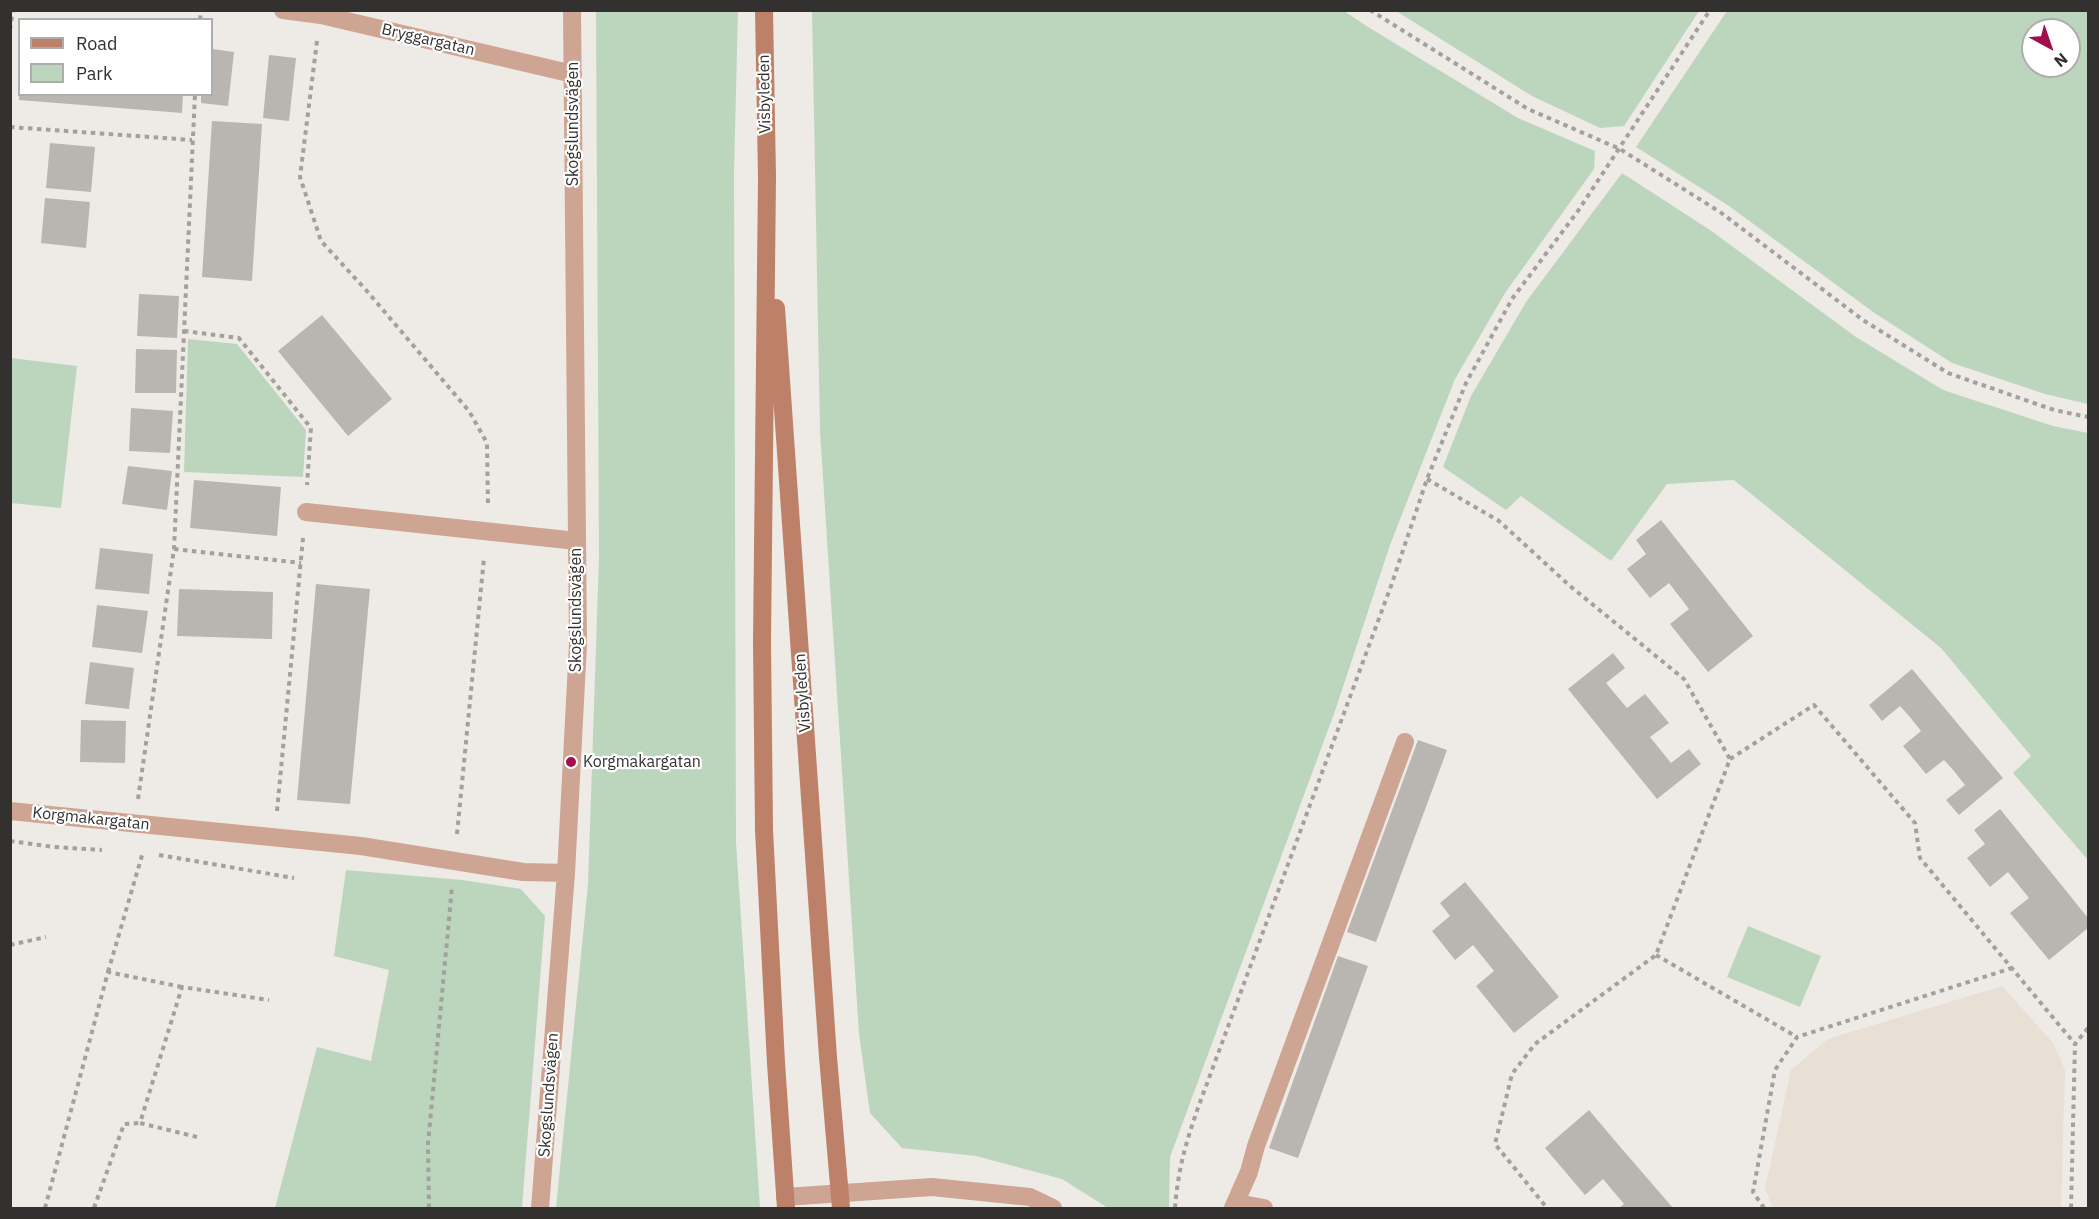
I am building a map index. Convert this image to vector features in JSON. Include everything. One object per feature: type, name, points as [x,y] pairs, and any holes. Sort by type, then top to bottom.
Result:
[{"type":"main road","name":"Visbyleden","points":[[764,10],[766,177],[762,641],[764,818],[776,1063],[786,1203]]},
{"type":"main road","name":"Visbyleden","points":[[766,177],[828,1057],[841,1201]]},
{"type":"street","name":"Bryggargatan","points":[[283,10],[321,15],[573,74]]},
{"type":"street","name":"Skogslundsvägen","points":[[540,1209],[566,873],[578,644],[572,10]]},
{"type":"street","points":[[306,512],[577,541]]},
{"type":"street","points":[[1264,1209],[1235,1206],[1405,742]]},
{"type":"street","name":"Korgmakargatan","points":[[10,811],[361,846],[523,872],[566,873]]},
{"type":"street","points":[[786,1203],[841,1201],[932,1187],[1030,1197],[1053,1209]]},
{"type":"path","points":[[10,30],[13,10]]},
{"type":"path","points":[[1370,10],[1528,109],[1620,149],[1720,212],[1863,320],[1948,373],[2054,410],[2088,417]]},
{"type":"path","points":[[1175,1209],[1177,1178],[1199,1105],[1391,586],[1427,479],[1466,383],[1512,299],[1578,211],[1710,10]]},
{"type":"path","points":[[321,15],[300,177],[321,241],[469,411],[487,443],[489,478],[487,532],[454,861],[429,1144],[429,1209]]},
{"type":"path","points":[[134,824],[174,549],[195,96]]},
{"type":"path","points":[[10,127],[192,140]]},
{"type":"path","points":[[184,331],[239,338],[311,428],[306,512],[274,838]]},
{"type":"path","points":[[1427,479],[1499,521],[1570,586],[1684,679],[1730,759]]},
{"type":"path","points":[[174,549],[301,563]]},
{"type":"path","points":[[1547,1209],[1495,1144],[1512,1074],[1535,1044],[1656,955],[1730,759],[1814,705],[1916,823],[1920,858],[2075,1044]]},
{"type":"path","points":[[10,841],[54,847],[108,850]]},
{"type":"path","points":[[45,1209],[142,852],[294,878]]},
{"type":"path","points":[[10,945],[46,937]]},
{"type":"path","points":[[1656,955],[1797,1037]]},
{"type":"path","points":[[1764,1209],[1753,1192],[1774,1070],[1797,1037],[2012,968]]},
{"type":"path","points":[[108,972],[182,987],[269,1000]]},
{"type":"path","points":[[140,1123],[182,987]]},
{"type":"path","points":[[2071,1209],[2075,1044],[2088,1029]]},
{"type":"path","points":[[94,1209],[124,1124],[140,1123],[197,1137]]},
{"type":"shaded area","points":[[2002,986],[2053,1043],[2065,1070],[2061,1208],[1773,1208],[1765,1189],[1791,1070],[1828,1039]]},
{"type":"green space","points":[[596,11],[738,11],[734,172],[736,842],[760,1208],[556,1208],[588,884],[599,558]]},
{"type":"green space","points":[[812,11],[1344,11],[1518,118],[1595,151],[1594,169],[1505,293],[1455,379],[1390,545],[1335,711],[1170,1157],[1169,1208],[1108,1208],[1062,1179],[976,1156],[902,1148],[870,1113],[859,1034],[820,431]]},
{"type":"green space","points":[[1396,11],[1699,11],[1624,126],[1600,128],[1532,96]]},
{"type":"green space","points":[[1727,11],[2088,11],[2088,404],[2045,394],[1952,363],[1873,312],[1729,206],[1636,147]]},
{"type":"green space","points":[[1622,173],[1710,230],[1856,337],[1943,390],[2053,426],[2088,433],[2088,860],[2013,773],[2031,756],[1941,648],[1734,480],[1667,484],[1611,561],[1521,496],[1506,510],[1443,467],[1471,396],[1526,302]]},
{"type":"green space","points":[[188,339],[237,344],[306,430],[303,477],[184,472]]},
{"type":"green space","points":[[11,358],[77,366],[61,508],[11,503]]},
{"type":"green space","points":[[346,870],[462,880],[521,889],[545,916],[522,1208],[275,1208],[317,1047],[371,1061],[389,970],[334,956]]},
{"type":"green space","points":[[1748,926],[1821,956],[1800,1007],[1727,977]]},
{"type":"building","points":[[213,49],[234,52],[228,106],[201,103],[201,96],[213,96]]},
{"type":"building","points":[[269,55],[296,58],[289,121],[263,118]]},
{"type":"building","points":[[19,96],[183,96],[182,113],[19,100]]},
{"type":"building","points":[[212,121],[262,124],[252,281],[202,277]]},
{"type":"building","points":[[50,143],[95,147],[91,192],[46,188]]},
{"type":"building","points":[[45,198],[90,202],[86,248],[41,243]]},
{"type":"building","points":[[139,294],[179,296],[177,338],[137,336]]},
{"type":"building","points":[[322,315],[392,399],[348,436],[278,351]]},
{"type":"building","points":[[136,349],[177,350],[176,393],[135,393]]},
{"type":"building","points":[[131,408],[173,411],[170,453],[129,451]]},
{"type":"building","points":[[128,466],[172,471],[167,510],[122,504]]},
{"type":"building","points":[[194,480],[281,487],[277,536],[190,528]]},
{"type":"building","points":[[1661,520],[1753,636],[1708,672],[1670,624],[1689,609],[1669,583],[1650,598],[1627,569],[1646,554],[1636,540]]},
{"type":"building","points":[[100,548],[153,554],[149,594],[95,589]]},
{"type":"building","points":[[316,584],[370,589],[350,804],[297,800]]},
{"type":"building","points":[[179,589],[273,592],[272,639],[177,636]]},
{"type":"building","points":[[97,605],[148,611],[142,653],[92,647]]},
{"type":"building","points":[[1613,653],[1625,668],[1606,683],[1627,708],[1645,694],[1669,723],[1650,737],[1671,763],[1689,749],[1701,764],[1657,799],[1568,689]]},
{"type":"building","points":[[90,662],[134,668],[129,709],[85,704]]},
{"type":"building","points":[[1912,669],[2003,778],[1959,815],[1946,800],[1965,785],[1954,771],[1944,760],[1926,774],[1903,746],[1921,731],[1910,717],[1900,706],[1882,721],[1869,705]]},
{"type":"building","points":[[81,720],[126,721],[125,763],[80,762]]},
{"type":"building","points":[[1418,740],[1447,750],[1376,942],[1347,932]]},
{"type":"building","points":[[2000,809],[2088,918],[2088,928],[2049,960],[2010,913],[2029,898],[2008,872],[1990,887],[1967,858],[1985,844],[1974,830]]},
{"type":"building","points":[[1465,882],[1559,997],[1514,1033],[1476,986],[1494,971],[1473,945],[1455,960],[1432,931],[1450,916],[1440,903]]},
{"type":"building","points":[[1338,956],[1368,966],[1298,1158],[1269,1148]]},
{"type":"building","points":[[1589,1110],[1673,1208],[1619,1208],[1624,1204],[1603,1179],[1585,1195],[1545,1148]]},
{"type":"place","name":"Korgmakargatan","points":[[571,762]]}]
